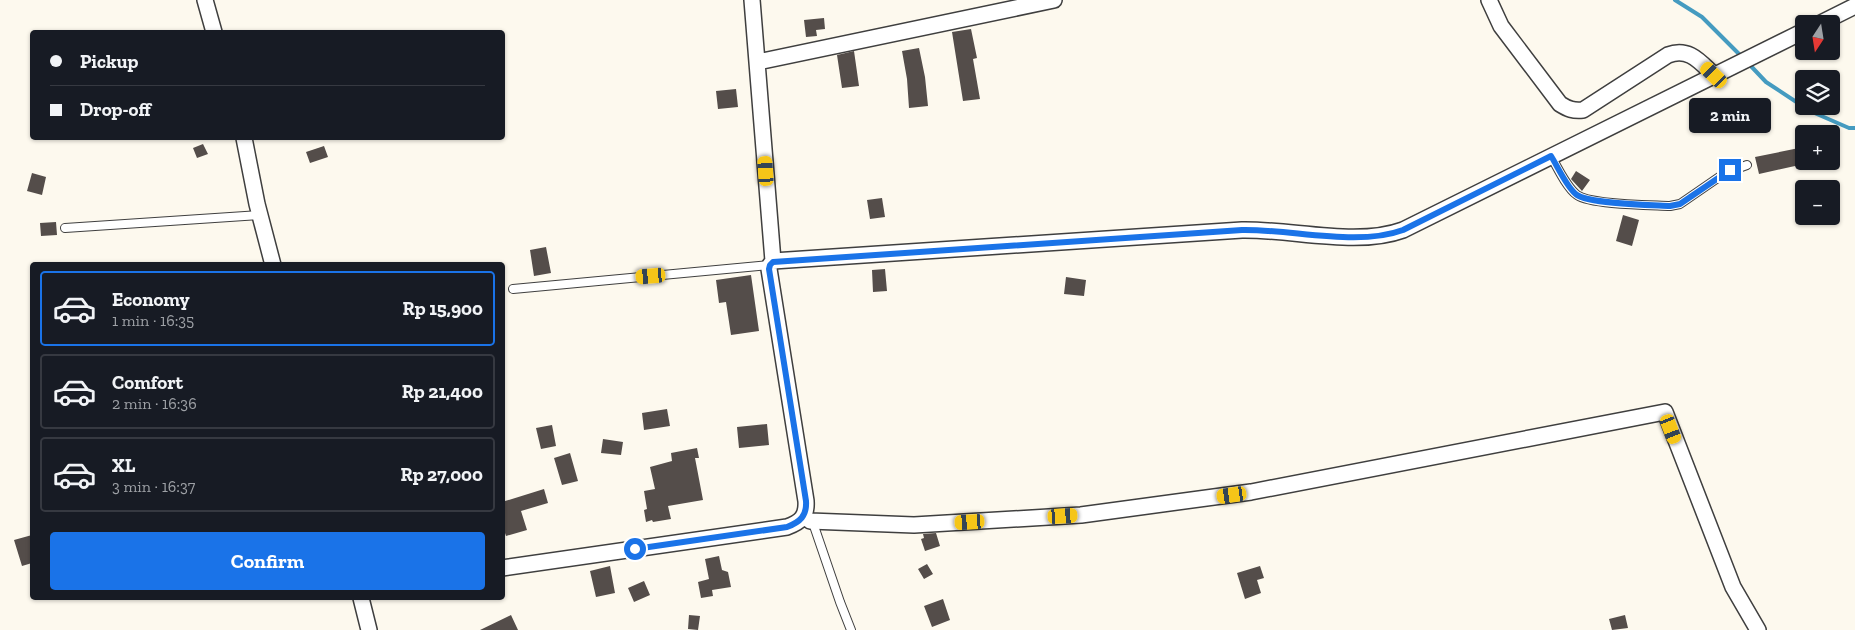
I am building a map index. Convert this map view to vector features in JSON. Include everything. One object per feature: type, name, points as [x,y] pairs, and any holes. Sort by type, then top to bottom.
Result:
[{"type":"street","points":[[205,0],[213,30]]},
{"type":"street","points":[[752,0],[772,263],[807,519]]},
{"type":"street","points":[[758,62],[1054,0]]},
{"type":"street","points":[[1489,0],[1501,26],[1560,104],[1575,111],[1583,110],[1675,52],[1689,54],[1720,72]]},
{"type":"street","points":[[1836,15],[1855,6]]},
{"type":"street","points":[[772,263],[1242,230],[1355,237],[1380,236],[1403,230],[1795,35]]},
{"type":"street","points":[[244,140],[272,262]]},
{"type":"street","points":[[505,568],[787,527],[807,519],[914,525],[1081,515],[1251,492],[1664,412],[1734,587],[1758,630]]},
{"type":"street","points":[[361,600],[368,630]]},
{"type":"lane","points":[[1551,156],[1572,190],[1578,196],[1596,200],[1670,206],[1680,204],[1725,172],[1747,165]]},
{"type":"lane","points":[[65,228],[260,215]]},
{"type":"lane","points":[[512,289],[772,263]]},
{"type":"lane","points":[[807,519],[813,523],[851,630]]},
{"type":"building","points":[[824,18],[825,29],[816,30],[817,36],[806,37],[804,20]]},
{"type":"building","points":[[971,29],[977,58],[973,59],[980,99],[963,101],[952,32]]},
{"type":"building","points":[[919,48],[928,106],[909,108],[907,79],[902,51]]},
{"type":"building","points":[[854,51],[859,86],[842,88],[837,55]]},
{"type":"building","points":[[736,89],[738,107],[718,109],[716,91]]},
{"type":"building","points":[[203,144],[208,154],[197,158],[193,148]]},
{"type":"building","points":[[324,146],[328,157],[310,163],[306,152]]},
{"type":"building","points":[[1795,149],[1795,166],[1759,174],[1755,157]]},
{"type":"building","points":[[1576,171],[1590,180],[1582,191],[1571,179]]},
{"type":"building","points":[[32,173],[46,177],[42,195],[27,191]]},
{"type":"building","points":[[882,198],[885,217],[870,219],[867,200]]},
{"type":"building","points":[[1623,215],[1639,220],[1632,246],[1616,241]]},
{"type":"building","points":[[56,222],[57,235],[41,236],[40,223]]},
{"type":"building","points":[[546,247],[551,273],[534,276],[530,250]]},
{"type":"building","points":[[885,269],[887,291],[873,292],[872,270]]},
{"type":"building","points":[[751,275],[759,331],[731,335],[726,302],[719,303],[716,280]]},
{"type":"building","points":[[1066,277],[1086,280],[1084,296],[1064,294]]},
{"type":"building","points":[[667,409],[670,426],[644,430],[642,413]]},
{"type":"building","points":[[767,424],[769,445],[739,448],[737,427]]},
{"type":"building","points":[[552,425],[556,446],[541,449],[536,428]]},
{"type":"building","points":[[603,439],[623,442],[621,455],[601,453]]},
{"type":"building","points":[[697,448],[699,458],[695,458],[703,500],[668,506],[671,519],[646,522],[644,510],[647,509],[644,491],[655,489],[650,467],[672,461],[671,453]]},
{"type":"building","points":[[570,453],[578,481],[562,485],[554,458]]},
{"type":"building","points":[[544,489],[548,503],[521,511],[527,530],[506,536],[505,501]]},
{"type":"building","points":[[936,533],[940,546],[925,551],[921,539],[924,538],[923,534]]},
{"type":"building","points":[[30,536],[30,564],[22,566],[14,540]]},
{"type":"building","points":[[719,556],[722,570],[728,572],[731,587],[712,590],[713,596],[701,598],[698,582],[709,579],[705,559]]},
{"type":"building","points":[[927,564],[933,574],[924,579],[918,569]]},
{"type":"building","points":[[610,566],[615,593],[596,597],[590,571]]},
{"type":"building","points":[[1260,566],[1264,578],[1257,580],[1261,593],[1245,599],[1237,573]]},
{"type":"building","points":[[644,581],[650,595],[634,602],[628,588]]},
{"type":"building","points":[[943,599],[950,620],[932,627],[924,606]]},
{"type":"building","points":[[511,615],[518,630],[480,630]]},
{"type":"building","points":[[689,615],[700,616],[698,630],[688,629]]},
{"type":"building","points":[[1625,615],[1628,628],[1612,630],[1609,619]]},
{"type":"waterway","points":[[1675,0],[1702,17],[1743,58]]},
{"type":"waterway","points":[[1748,63],[1766,82],[1810,111],[1849,128],[1855,128]]},
{"type":"route","points":[[635,549],[787,527],[797,523],[804,517],[807,508],[769,269],[773,262],[1242,230],[1355,237],[1380,236],[1390,235],[1403,230],[1551,156],[1572,190],[1578,196],[1596,200],[1670,206],[1680,204],[1730,170]]}]
